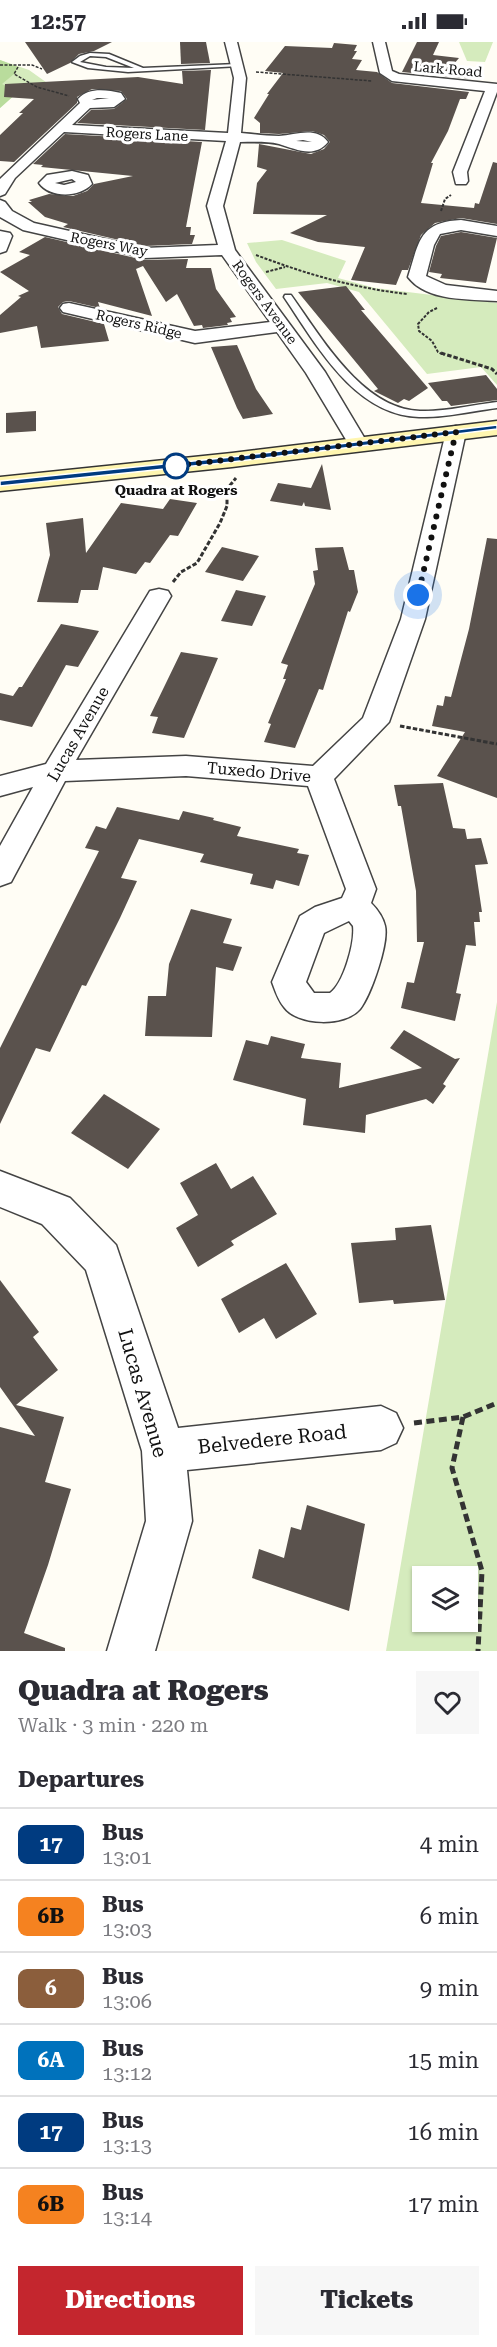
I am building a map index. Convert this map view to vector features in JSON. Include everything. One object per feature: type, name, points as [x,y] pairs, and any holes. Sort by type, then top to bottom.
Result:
[{"type":"main road","points":[[0,484],[232,460],[497,428]]},
{"type":"street","name":"Rogers Avenue","points":[[231,42],[240,78],[234,137],[215,206],[229,253],[282,326],[327,370],[358,444]]},
{"type":"street","points":[[379,42],[386,73],[396,78]]},
{"type":"street","name":"Lark Road","points":[[396,78],[495,88]]},
{"type":"street","points":[[472,190],[452,186],[495,88]]},
{"type":"street","points":[[0,191],[9,176],[87,104]]},
{"type":"street","name":"Rogers Lane","points":[[60,128],[145,135],[281,140]]},
{"type":"street","points":[[9,176],[47,180]]},
{"type":"street","name":"Rogers Way","points":[[0,205],[6,214],[29,227],[145,253],[229,253]]},
{"type":"street","points":[[497,231],[451,225],[438,228],[430,236],[417,277],[425,285],[445,290],[497,296]]},
{"type":"street","points":[[1,240],[29,227]]},
{"type":"street","name":"Rogers Ridge","points":[[69,308],[195,337],[282,326]]},
{"type":"street","name":"Tuxedo Drive","points":[[0,786],[56,771],[186,766],[319,777],[375,722],[413,619],[456,432]]},
{"type":"street","name":"Lucas Avenue","points":[[0,874],[56,771],[159,596]]},
{"type":"street","points":[[319,777],[361,889],[354,906]]},
{"type":"street","name":"Lucas Avenue","points":[[0,1189],[56,1211],[102,1259],[164,1451],[169,1521],[131,1651]]},
{"type":"street","name":"Belvedere Road","points":[[164,1451],[381,1428]]},
{"type":"lane","points":[[140,69],[121,59],[99,55],[83,56],[72,64],[97,71],[237,69]]},
{"type":"lane","points":[[288,297],[327,370],[397,410],[417,414],[497,405]]},
{"type":"path","points":[[0,66],[32,65],[42,69]]},
{"type":"path","points":[[0,66],[37,87],[85,99],[87,104]]},
{"type":"path","points":[[14,74],[18,67]]},
{"type":"path","points":[[237,69],[374,81],[396,78]]},
{"type":"path","points":[[229,253],[262,256],[306,274],[382,292],[427,297],[437,296],[445,290]]},
{"type":"path","points":[[438,308],[429,312],[417,324],[419,331],[432,341],[438,352],[450,358],[492,369],[497,374]]},
{"type":"path","points":[[159,596],[181,572],[197,563],[220,523],[227,506],[227,489],[236,480],[232,460]]},
{"type":"path","points":[[375,722],[497,744]]},
{"type":"path","points":[[381,1428],[463,1417],[497,1403]]},
{"type":"path","points":[[463,1417],[452,1468],[482,1571],[478,1651]]},
{"type":"green space","points":[[459,42],[493,42],[485,62],[467,61]]},
{"type":"green space","points":[[0,60],[29,70],[50,85],[18,92],[0,108]]},
{"type":"green space","points":[[0,60],[18,67],[14,74],[2,84],[18,92],[0,108]]},
{"type":"green space","points":[[282,240],[346,261],[338,278],[375,288],[497,303],[497,385],[481,367],[427,374],[359,292],[327,283],[276,289],[256,262],[247,243]]},
{"type":"green space","points":[[497,1002],[497,1651],[386,1651]]},
{"type":"building","points":[[25,42],[112,42],[94,51],[79,54],[70,63],[47,74]]},
{"type":"building","points":[[180,42],[206,42],[210,63],[181,64]]},
{"type":"building","points":[[417,42],[439,42],[433,55],[459,58],[447,72],[475,75],[473,79],[402,72]]},
{"type":"building","points":[[334,43],[357,45],[354,51],[357,51],[352,59],[362,60],[356,70],[377,72],[392,83],[469,92],[466,99],[460,99],[448,131],[431,163],[433,163],[421,203],[474,208],[475,203],[479,204],[493,162],[497,163],[497,224],[461,218],[435,223],[421,235],[408,270],[402,270],[396,285],[351,280],[365,247],[318,242],[290,233],[327,215],[253,214],[257,183],[267,170],[257,167],[259,144],[311,154],[324,149],[330,142],[324,135],[312,131],[260,133],[260,123],[254,118],[269,94],[267,94],[283,73],[265,71],[285,46],[332,48]]},
{"type":"building","points":[[211,70],[205,130],[77,123],[91,110],[114,109],[127,99],[121,91],[92,89],[77,97],[77,103],[14,162],[0,161],[0,135],[34,99],[4,97],[5,84],[138,77],[183,84],[182,71]]},
{"type":"building","points":[[65,134],[202,142],[186,227],[191,227],[190,235],[195,235],[192,244],[145,246],[63,227],[68,224],[45,217],[28,202],[32,202],[29,200],[49,194],[73,196],[87,191],[94,184],[133,176],[41,167],[43,165],[33,164]]},
{"type":"building","points":[[461,232],[497,238],[486,283],[440,278],[442,274],[429,272],[441,236]]},
{"type":"building","points":[[45,237],[144,260],[188,259],[186,268],[211,268],[216,289],[236,317],[230,318],[232,322],[227,323],[228,325],[203,328],[202,325],[194,326],[177,294],[166,302],[143,266],[136,269],[152,316],[98,302],[100,308],[69,301],[63,302],[58,307],[62,314],[104,324],[109,341],[41,348],[37,326],[0,333],[0,315],[21,297],[18,296],[29,291],[0,272],[30,255],[19,252]]},
{"type":"building","points":[[346,286],[365,310],[361,310],[428,388],[409,401],[404,399],[398,403],[374,391],[378,389],[298,292]]},
{"type":"building","points":[[237,345],[256,389],[273,414],[243,419],[237,408],[211,347]]},
{"type":"building","points":[[486,375],[497,389],[497,400],[451,406],[447,401],[442,401],[428,383]]},
{"type":"building","points":[[36,411],[36,431],[6,433],[6,413]]},
{"type":"building","points":[[322,464],[331,510],[305,506],[304,502],[302,506],[270,501],[278,483],[311,488]]},
{"type":"building","points":[[170,499],[197,503],[178,536],[170,535],[150,563],[145,562],[136,574],[103,567],[98,590],[81,590],[78,603],[37,602],[50,555],[46,523],[83,518],[86,553],[121,503],[163,509]]},
{"type":"building","points":[[487,538],[497,539],[497,798],[437,776],[465,732],[432,726],[437,705],[443,706],[445,696],[451,697],[469,629]]},
{"type":"building","points":[[222,547],[259,556],[243,581],[205,572]]},
{"type":"building","points":[[343,547],[349,570],[354,570],[358,592],[350,612],[348,611],[323,690],[319,689],[295,748],[264,742],[271,724],[268,723],[286,679],[283,679],[288,665],[281,663],[315,584],[313,571],[318,570],[315,548]]},
{"type":"building","points":[[236,590],[266,596],[252,626],[221,621]]},
{"type":"building","points":[[61,624],[99,631],[78,667],[66,665],[32,727],[0,720],[0,693],[13,696],[19,687],[22,687]]},
{"type":"building","points":[[181,652],[218,658],[184,738],[152,733],[158,717],[150,716]]},
{"type":"building","points":[[443,783],[453,828],[465,829],[467,839],[481,838],[488,864],[475,865],[482,912],[479,912],[480,922],[474,922],[476,946],[466,945],[456,993],[461,994],[455,1021],[401,1008],[407,982],[414,983],[424,942],[417,942],[416,891],[401,806],[398,806],[394,785]]},
{"type":"building","points":[[117,807],[179,820],[183,811],[214,818],[213,820],[241,827],[237,836],[299,849],[297,853],[309,855],[299,886],[276,880],[273,889],[250,884],[253,874],[200,862],[204,854],[139,839],[121,878],[137,881],[120,918],[86,986],[82,985],[50,1052],[36,1048],[0,1124],[0,1048],[99,851],[85,848],[96,826],[106,829]]},
{"type":"building","points":[[191,909],[232,919],[223,943],[242,947],[233,971],[216,967],[212,1037],[145,1036],[148,996],[166,996],[169,964]]},
{"type":"building","points":[[404,1030],[455,1059],[460,1058],[443,1084],[446,1086],[433,1104],[426,1099],[366,1115],[365,1133],[303,1125],[306,1099],[233,1080],[246,1040],[268,1045],[271,1036],[305,1044],[301,1058],[341,1063],[339,1088],[422,1068],[390,1048]]},
{"type":"building","points":[[104,1094],[160,1129],[128,1169],[71,1133]]},
{"type":"building","points":[[216,1163],[231,1189],[253,1176],[277,1214],[231,1241],[234,1245],[198,1267],[176,1228],[198,1215],[180,1183]]},
{"type":"building","points":[[431,1225],[445,1300],[394,1304],[393,1300],[359,1303],[351,1243],[396,1240],[395,1228]]},
{"type":"building","points":[[286,1263],[317,1314],[276,1339],[264,1318],[239,1333],[221,1299]]},
{"type":"building","points":[[0,1280],[39,1332],[33,1337],[58,1370],[16,1405],[64,1417],[45,1482],[71,1489],[24,1633],[65,1648],[65,1651],[0,1651],[0,1427],[35,1436],[0,1387]]},
{"type":"building","points":[[307,1505],[365,1524],[349,1611],[252,1578],[259,1549],[284,1558],[291,1527],[301,1530]]},
{"type":"bus line","name":"17","points":[[0,484],[232,460],[497,428]]},
{"type":"place","name":"Quadra at Rogers","points":[[176,466]]},
{"type":"route","points":[[176,466],[166,467],[456,432],[418,595]]}]
